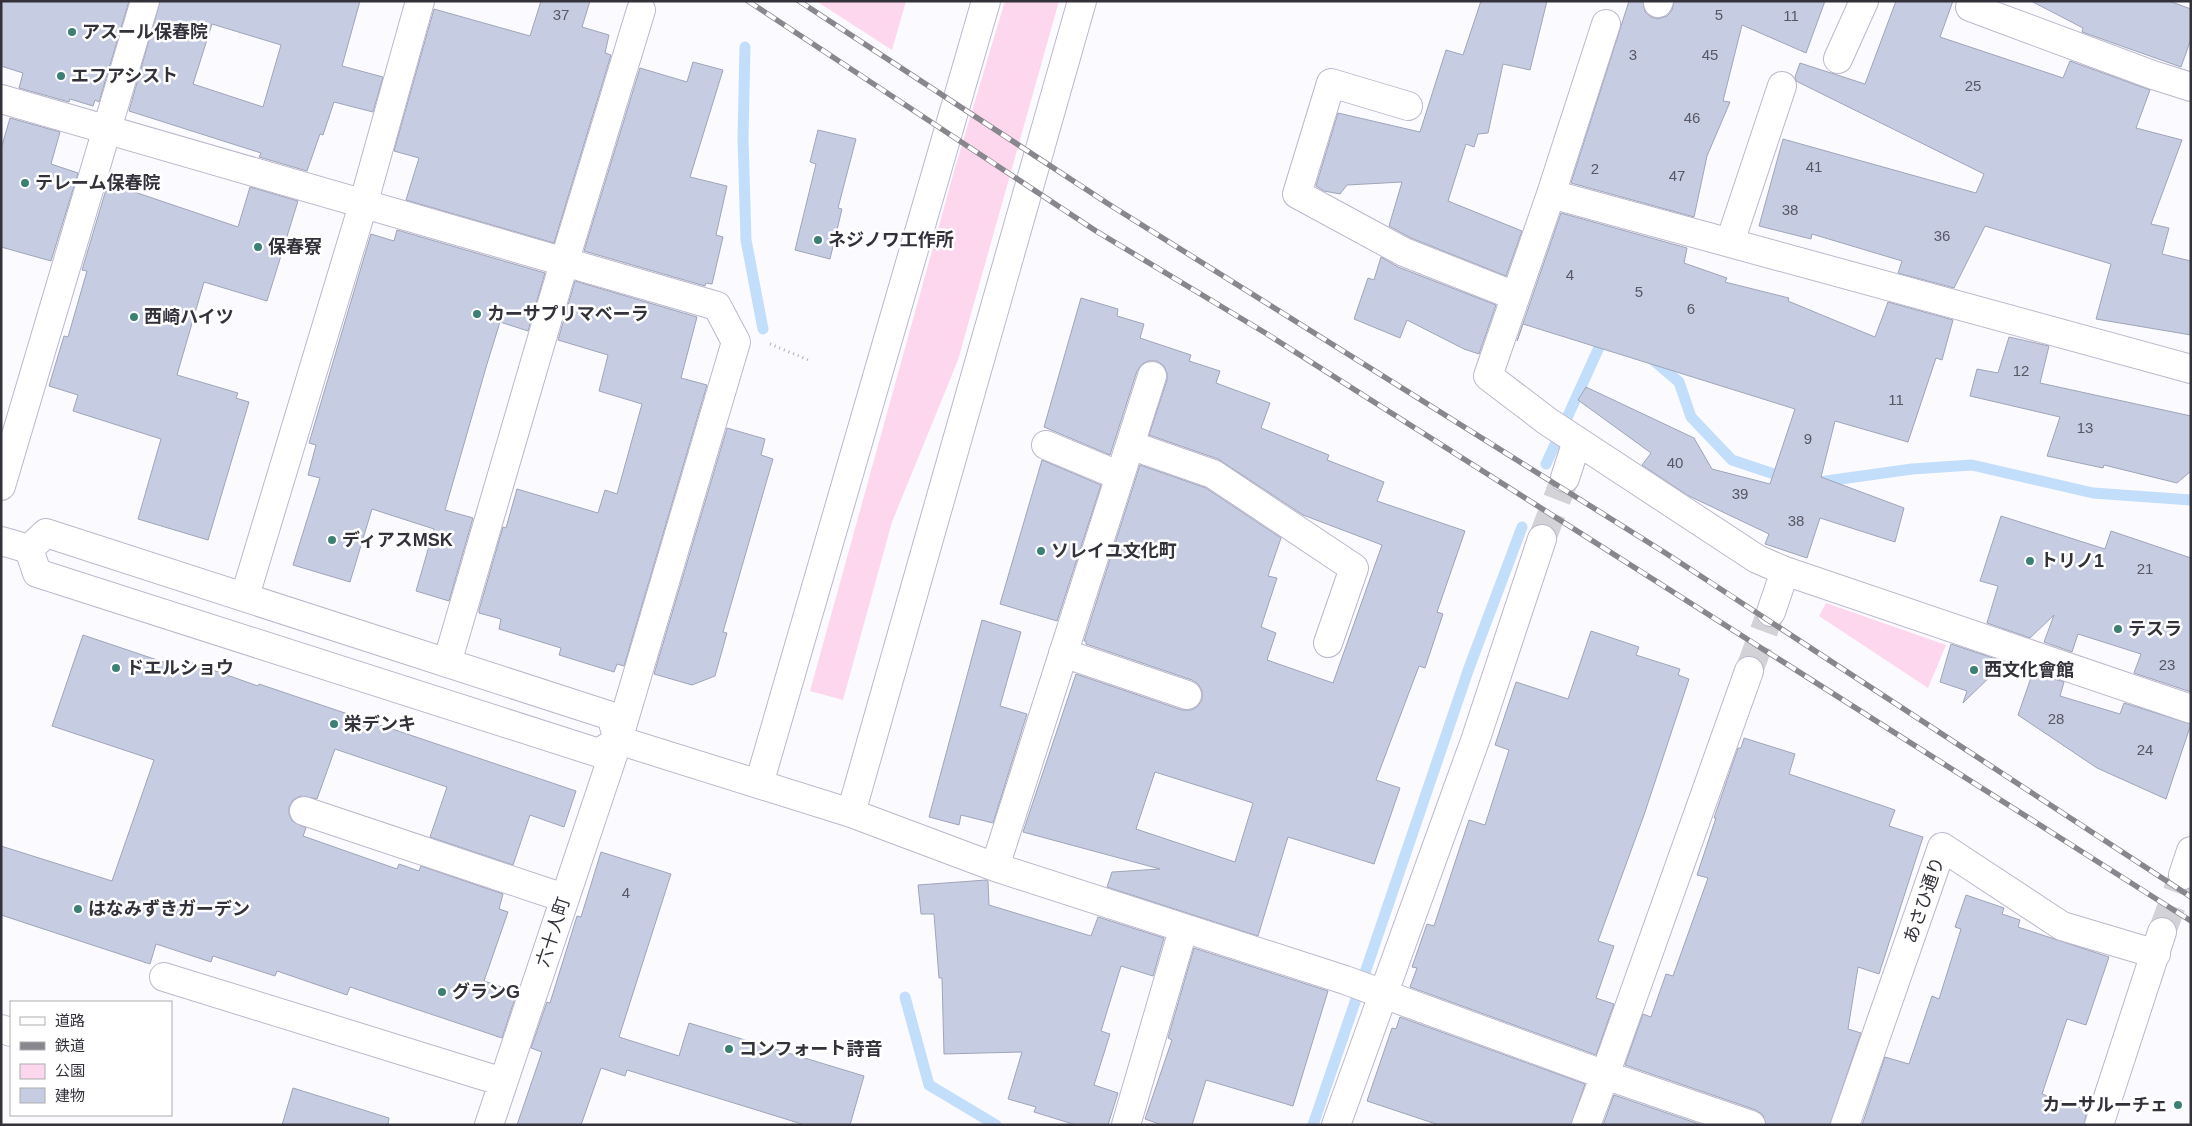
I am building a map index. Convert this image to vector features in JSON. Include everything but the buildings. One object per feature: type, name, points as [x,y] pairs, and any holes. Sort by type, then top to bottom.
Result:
[{"type":"street","points":[[1,486],[145,1]]},
{"type":"street","points":[[245,596],[363,205],[420,1]]},
{"type":"street","points":[[760,784],[986,1]]},
{"type":"street","points":[[851,813],[1082,1]]},
{"type":"street","points":[[1838,59],[1864,1]]},
{"type":"street","points":[[1970,8],[2152,76],[2191,87]]},
{"type":"street","points":[[447,663],[564,263],[641,10]]},
{"type":"street","points":[[1606,24],[1552,194],[1488,376],[1547,421],[1757,558],[1785,571],[2191,710]]},
{"type":"street","points":[[1408,106],[1331,83],[1297,194],[1404,252],[1515,296]]},
{"type":"street","points":[[1730,242],[1782,86]]},
{"type":"street","name":"六十人町","points":[[1,99],[717,306],[736,342],[618,740],[489,1125]]},
{"type":"street","points":[[1552,194],[2191,369]]},
{"type":"street","points":[[995,867],[1152,376]]},
{"type":"street","points":[[1565,478],[1573,438]]},
{"type":"street","points":[[1046,445],[1120,476]]},
{"type":"street","points":[[1130,445],[1213,474],[1354,568],[1328,643]]},
{"type":"street","points":[[28,549],[46,533],[245,596],[611,716],[618,740]]},
{"type":"street","points":[[1336,1125],[1380,992],[1476,738],[1542,539]]},
{"type":"street","points":[[1,541],[28,549]]},
{"type":"street","points":[[28,549],[37,573],[46,576],[599,753],[618,740]]},
{"type":"street","points":[[1771,612],[1785,571]]},
{"type":"street","points":[[1063,653],[1187,695]]},
{"type":"street","points":[[1586,1125],[1606,1075],[1749,671]]},
{"type":"street","points":[[618,740],[851,813],[995,867],[1183,930],[1345,980],[1606,1075],[1751,1125]]},
{"type":"street","points":[[304,811],[564,898]]},
{"type":"street","name":"あさひ通り","points":[[1845,1125],[1942,847],[2062,926],[2159,943],[2098,1125]]},
{"type":"street","points":[[1126,1125],[1183,930]]},
{"type":"street","points":[[164,977],[503,1082]]},
{"type":"path","points":[[766,342],[811,362]]},
{"type":"green space","points":[[816,1],[906,1],[892,50]]},
{"type":"green space","points":[[1005,1],[1059,1],[958,360],[892,522],[843,700],[810,691],[955,168]]},
{"type":"green space","points":[[1826,603],[1946,645],[1928,688],[1819,616]]},
{"type":"waterway","points":[[745,47],[743,138],[746,240],[763,329]]},
{"type":"waterway","points":[[1546,464],[1601,343],[1611,346]]},
{"type":"waterway","points":[[1652,359],[1679,382],[1691,417],[1732,460],[1786,478]]},
{"type":"waterway","points":[[1819,482],[1912,469],[1972,465],[2093,493],[2191,500]]},
{"type":"waterway","points":[[1313,1125],[1469,668],[1522,527]]},
{"type":"waterway","points":[[905,997],[929,1085],[996,1125]]},
{"type":"tunnel","points":[[1542,539],[1565,478]]},
{"type":"tunnel","points":[[1749,671],[1771,612]]},
{"type":"tunnel","points":[[2162,932],[2183,875]]},
{"type":"railway","points":[[748,1],[1096,231],[1267,334],[2191,921]]},
{"type":"railway","points":[[799,1],[1110,205],[1667,554],[2191,897]]},
{"type":"place","name":"アスール保春院","points":[[72,32]]},
{"type":"place","name":"エフアシスト","points":[[61,76]]},
{"type":"place","name":"テレーム保春院","points":[[25,183]]},
{"type":"place","name":"ネジノワ工作所","points":[[818,240]]},
{"type":"place","name":"保春寮","points":[[258,247]]},
{"type":"place","name":"カーサプリマベーラ","points":[[477,314]]},
{"type":"place","name":"西崎ハイツ","points":[[134,317]]},
{"type":"place","name":"ディアスMSK","points":[[332,540]]},
{"type":"place","name":"ソレイユ文化町","points":[[1041,551]]},
{"type":"place","name":"トリノ1","points":[[2030,561]]},
{"type":"place","name":"テスラ","points":[[2118,629]]},
{"type":"place","name":"ドエルショウ","points":[[116,668]]},
{"type":"place","name":"西文化會館","points":[[1974,670]]},
{"type":"place","name":"栄デンキ","points":[[334,724]]},
{"type":"place","name":"はなみずきガーデン","points":[[78,909]]},
{"type":"place","name":"グランG","points":[[442,992]]},
{"type":"place","name":"コンフォート詩音","points":[[729,1049]]},
{"type":"place","name":"カーサルーチェ","points":[[2178,1105]]}]
